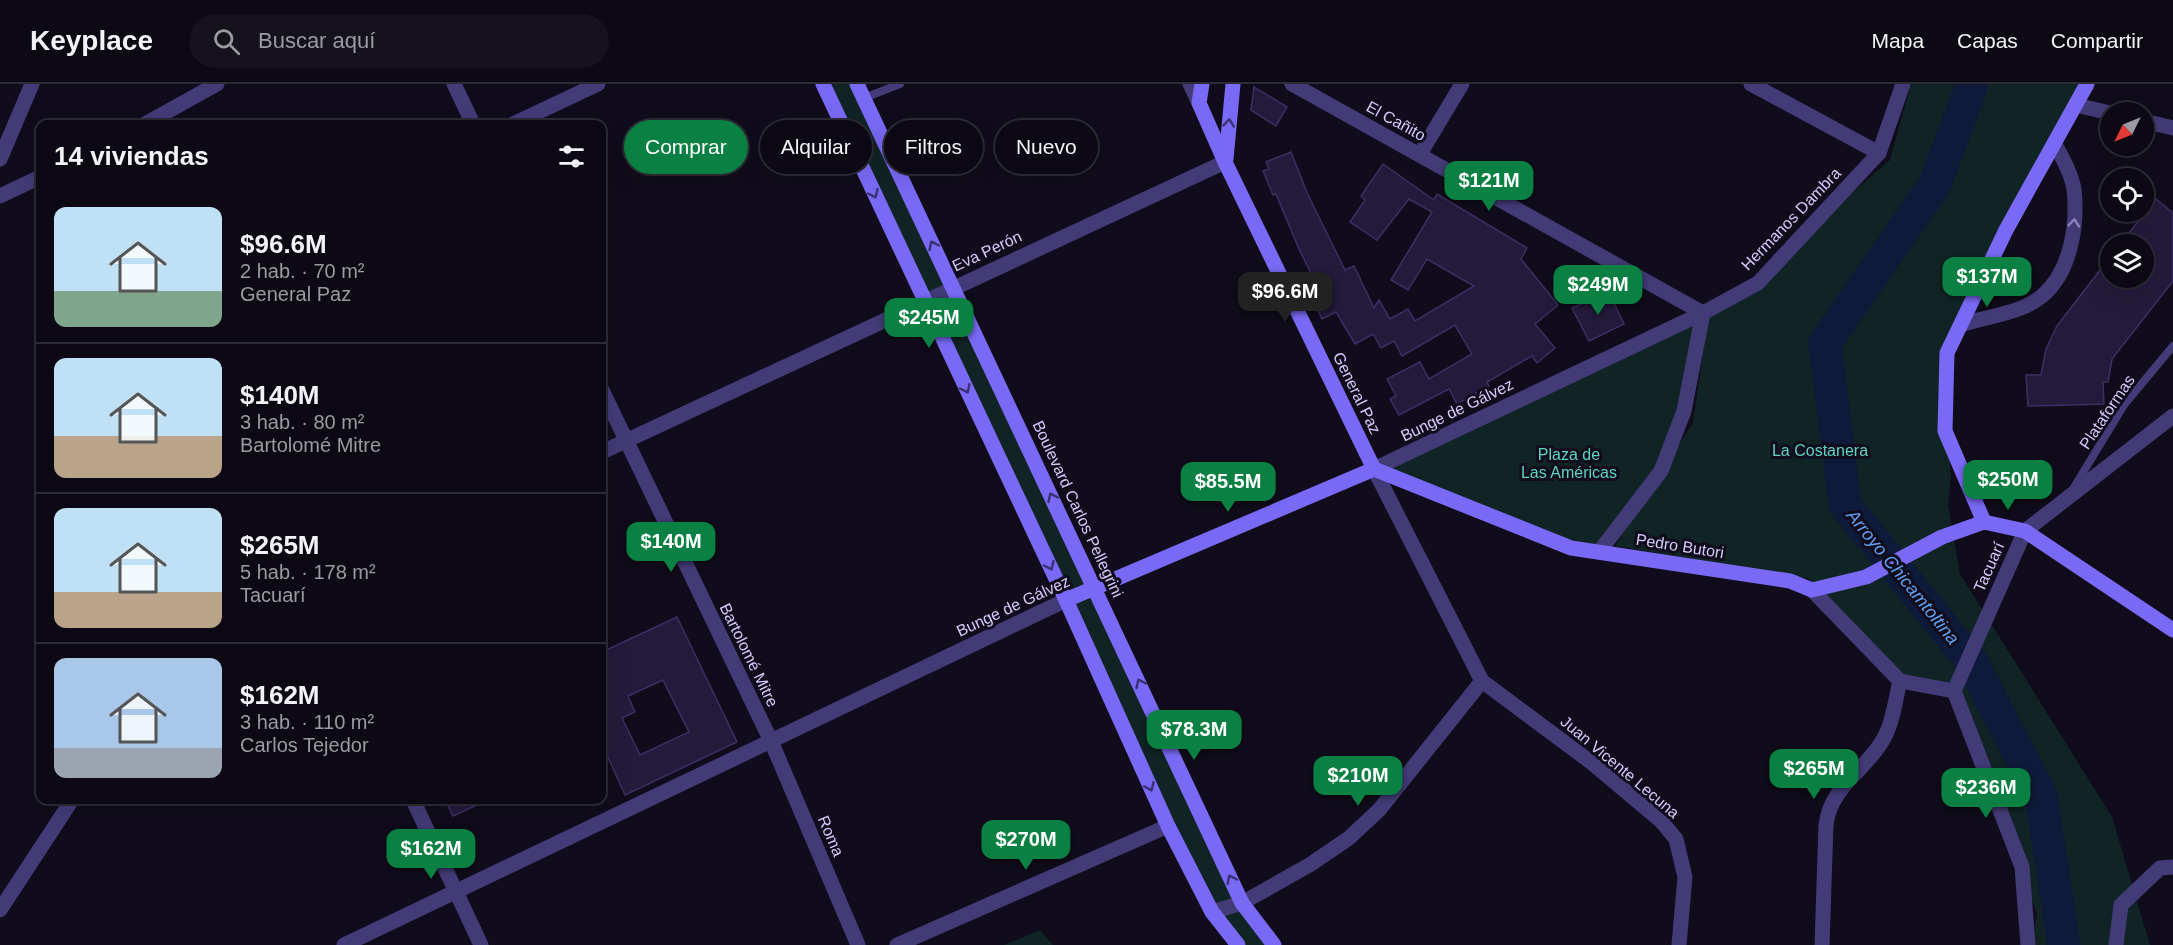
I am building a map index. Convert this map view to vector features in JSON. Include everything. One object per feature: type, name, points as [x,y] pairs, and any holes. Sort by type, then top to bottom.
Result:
[{"type":"street","points":[[0,159],[32,84]]},
{"type":"street","points":[[152,120],[217,84]]},
{"type":"street","points":[[454,84],[471,120]]},
{"type":"street","points":[[522,120],[598,84]]},
{"type":"street","points":[[823,84],[1066,600],[1168,826],[1212,912],[1238,945]]},
{"type":"street","name":"Boulevard Carlos Pellegrini","points":[[857,84],[1096,588],[1242,903],[1274,945]]},
{"type":"street","name":"General Paz","points":[[1190,84],[1225,162],[1374,469],[1482,681]]},
{"type":"street","points":[[1199,103],[1202,84]]},
{"type":"street","points":[[1225,162],[1233,84]]},
{"type":"street","name":"El Cañito","points":[[1292,84],[1703,313]]},
{"type":"street","points":[[1420,154],[1462,84]]},
{"type":"street","points":[[1751,84],[1879,153]]},
{"type":"street","name":"Hermanos Dambra","points":[[1703,313],[1758,283],[1879,153],[1903,84]]},
{"type":"street","points":[[1984,522],[1945,431],[1947,353],[2006,230],[2087,84]]},
{"type":"street","points":[[2076,105],[2100,111]]},
{"type":"street","points":[[2154,123],[2173,128]]},
{"type":"street","points":[[1961,325],[2024,306],[2043,295],[2060,273],[2071,247],[2075,218],[2074,188],[2066,163],[2054,143]]},
{"type":"street","name":"Eva Perón","points":[[606,450],[924,300],[1225,162]]},
{"type":"street","points":[[0,196],[36,179]]},
{"type":"street","points":[[1599,552],[1661,471],[1683,411],[1703,313]]},
{"type":"street","name":"Bunge de Gálvez","points":[[344,945],[1066,600],[1374,469],[1703,313]]},
{"type":"street","name":"Bartolomé Mitre","points":[[606,398],[771,741]]},
{"type":"street","name":"Tacuarí","points":[[1954,690],[2025,531],[2173,416]]},
{"type":"street","name":"Pedro Butori","points":[[1374,469],[1571,548],[1790,581],[1812,590],[1900,681]]},
{"type":"street","points":[[1812,590],[1866,577],[1942,537],[1984,522],[2025,531],[2173,630]]},
{"type":"street","points":[[1212,912],[1242,903],[1311,864],[1356,831],[1379,810],[1482,681]]},
{"type":"street","name":"Juan Vicente Lecuna","points":[[1482,681],[1593,763],[1661,821],[1676,839],[1685,877],[1679,945]]},
{"type":"street","points":[[1822,945],[1826,825],[1829,808],[1839,790],[1882,742],[1890,723],[1900,681],[1954,690],[2022,867],[2028,945]]},
{"type":"street","name":"Roma","points":[[771,741],[858,945]]},
{"type":"street","points":[[0,910],[69,804]]},
{"type":"street","points":[[415,804],[481,945]]},
{"type":"street","points":[[897,945],[1168,826]]},
{"type":"street","points":[[2116,945],[2121,905],[2160,868],[2173,867]]},
{"type":"lane","points":[[864,98],[900,84]]},
{"type":"lane","name":"Plataformas","points":[[2068,496],[2124,405],[2173,346]]},
{"type":"green space","points":[[823,84],[857,84],[884,141],[884,174],[899,174],[1242,903],[1274,945],[1238,945],[1212,912],[865,174],[872,174],[872,120],[840,120]]},
{"type":"green space","name":"La Costanera","points":[[1911,84],[2080,84],[1941,363],[1951,477],[1948,505],[1960,574],[2112,817],[2150,945],[2031,945],[2037,914],[1954,691],[1901,679],[1846,624],[1808,578],[1615,546],[1693,423],[1708,318],[1890,160]]},
{"type":"green space","name":"Plaza de Las Américas","points":[[1703,313],[1661,471],[1599,552],[1374,469]]},
{"type":"green space","points":[[1040,930],[1053,945],[1004,945]]},
{"type":"building","points":[[1254,87],[1287,107],[1276,126],[1251,110]]},
{"type":"building","points":[[1291,152],[1308,195],[1345,270],[1354,266],[1374,308],[1379,300],[1390,319],[1408,309],[1415,321],[1474,286],[1427,259],[1408,290],[1391,280],[1432,212],[1409,199],[1377,240],[1350,222],[1365,200],[1361,196],[1383,164],[1434,200],[1437,194],[1527,248],[1521,259],[1558,305],[1535,324],[1555,348],[1537,363],[1532,356],[1487,382],[1489,386],[1457,404],[1449,389],[1399,415],[1390,399],[1396,396],[1387,379],[1420,362],[1429,379],[1472,354],[1455,325],[1402,356],[1394,341],[1381,348],[1373,334],[1355,344],[1336,312],[1322,319],[1307,288],[1316,284],[1276,194],[1273,195],[1263,171],[1269,169],[1266,162]]},
{"type":"building","points":[[2156,199],[2173,213],[2173,281],[2112,359],[2108,382],[2103,382],[2104,404],[2028,406],[2026,375],[2041,375],[2046,349],[2057,326],[2100,270],[2100,288],[2154,288],[2154,234],[2128,234],[2138,222],[2154,222]]},
{"type":"building","points":[[1608,291],[1624,324],[1589,341],[1572,308]]},
{"type":"building","points":[[677,617],[737,742],[625,795],[606,753],[606,650]],"holes":[[[663,680],[689,732],[640,755],[622,718],[635,712],[628,696]]]},
{"type":"building","points":[[447,804],[479,804],[453,816]]},
{"type":"waterway","name":"Arroyo Chicamtoltina","points":[[1972,84],[1935,184],[1825,343],[1845,505],[1971,661],[2041,795],[2064,945]]}]
